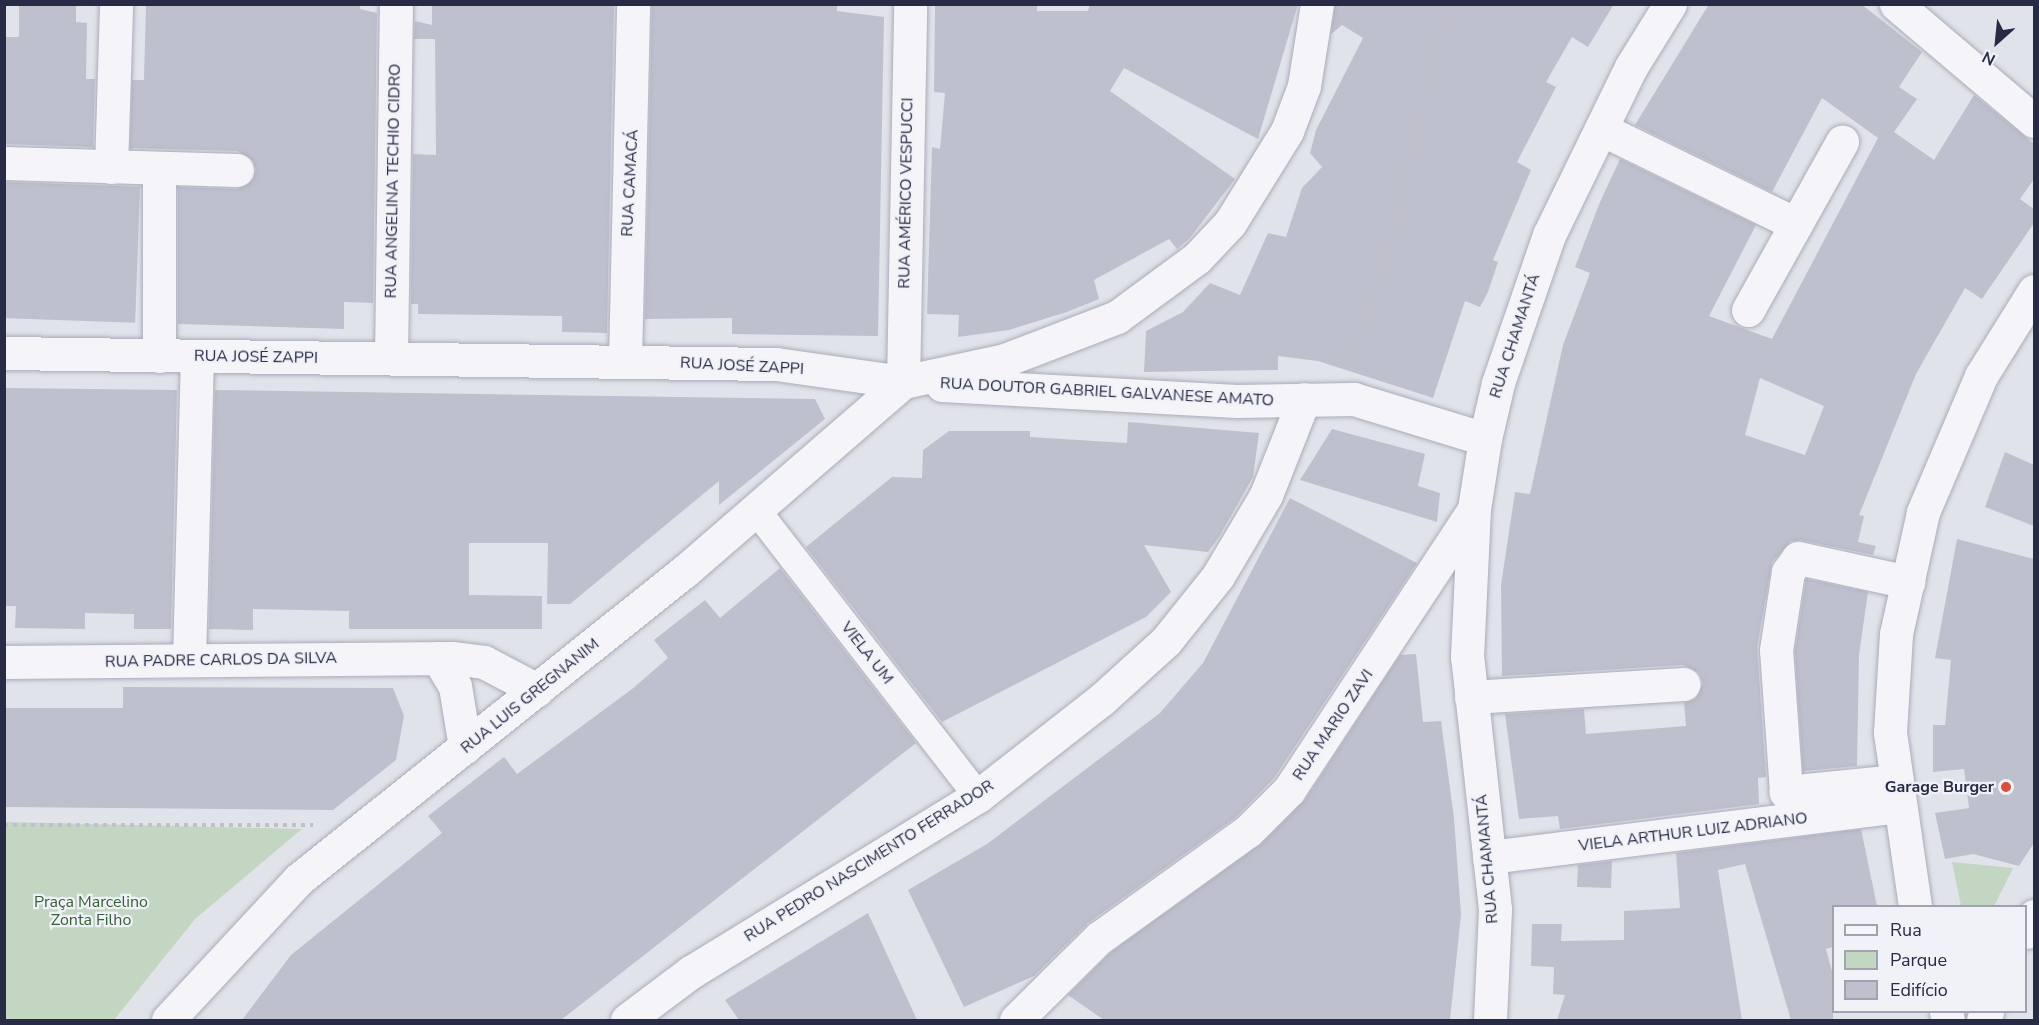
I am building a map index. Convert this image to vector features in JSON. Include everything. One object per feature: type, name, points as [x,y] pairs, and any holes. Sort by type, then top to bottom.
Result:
[{"type":"street","points":[[111,167],[116,4]]},
{"type":"street","name":"RUA ANGELINA TECHIO CIDRO","points":[[391,358],[396,4]]},
{"type":"street","name":"RUA CAMACÁ","points":[[626,362],[633,4]]},
{"type":"street","name":"RUA AMÉRICO VESPUCCI","points":[[903,382],[910,4]]},
{"type":"street","name":"RUA JOSÉ ZAPPI","points":[[4,353],[776,364],[903,382],[1005,360],[1073,336],[1117,317],[1197,258],[1230,223],[1287,131],[1304,86],[1317,4]]},
{"type":"street","name":"RUA CHAMANTÁ","points":[[1490,1020],[1495,909],[1467,657],[1474,510],[1485,439],[1498,383],[1549,235],[1601,129],[1670,4]]},
{"type":"street","points":[[1896,4],[2034,121]]},
{"type":"street","points":[[1601,129],[1796,224]]},
{"type":"street","points":[[1748,310],[1842,142]]},
{"type":"street","points":[[4,163],[237,170]]},
{"type":"street","points":[[159,168],[159,356]]},
{"type":"street","points":[[1915,905],[1896,794],[1890,732],[1896,634],[1923,512],[1981,376],[2034,291]]},
{"type":"street","points":[[189,660],[197,356]]},
{"type":"street","name":"RUA DOUTOR GABRIEL GALVANESE AMATO","points":[[903,382],[1237,401],[1354,399],[1485,439]]},
{"type":"street","name":"RUA LUIS GREGNANIM","points":[[168,1020],[299,879],[537,690],[756,510],[903,382]]},
{"type":"street","name":"RUA PEDRO NASCIMENTO FERRADOR","points":[[627,1020],[691,972],[978,796],[1101,700],[1166,641],[1218,576],[1266,495],[1304,399]]},
{"type":"street","name":"VIELA UM","points":[[756,510],[978,796]]},
{"type":"street","name":"RUA MARIO ZAVI","points":[[1016,1020],[1099,938],[1248,831],[1289,790],[1474,510]]},
{"type":"street","points":[[1896,794],[1786,792],[1776,650],[1788,572],[1798,558],[1908,582]]},
{"type":"street","points":[[438,658],[455,686],[465,747]]},
{"type":"street","name":"RUA PADRE CARLOS DA SILVA","points":[[4,662],[438,658],[484,662],[537,690]]},
{"type":"street","points":[[1471,697],[1684,684]]},
{"type":"street","name":"VIELA ARTHUR LUIZ ADRIANO","points":[[1489,857],[1896,794]]},
{"type":"path","points":[[1304,399],[1345,375],[1386,256],[1446,4]]},
{"type":"path","points":[[4,825],[368,825]]},
{"type":"green space","name":"Praça Marcelino Zonta Filho","points":[[5,822],[302,829],[195,919],[114,1020],[5,1020]]},
{"type":"green space","points":[[1952,862],[2013,868],[1994,905],[1961,905]]},
{"type":"building","points":[[19,4],[76,4],[76,22],[87,23],[86,79],[95,79],[93,147],[4,144],[4,37],[19,37]]},
{"type":"building","points":[[360,4],[360,9],[377,13],[373,303],[344,302],[344,329],[178,324],[178,187],[237,189],[253,180],[256,170],[253,161],[238,151],[130,148],[132,80],[144,80],[146,5]]},
{"type":"building","points":[[432,4],[614,4],[607,333],[562,332],[562,316],[418,314],[418,304],[411,304],[413,154],[436,155],[435,39],[414,39],[415,21],[432,25]]},
{"type":"building","points":[[652,4],[837,4],[837,11],[884,17],[878,336],[732,334],[732,318],[645,319]]},
{"type":"building","points":[[935,4],[1037,4],[1037,11],[1088,11],[1090,4],[1298,4],[1258,139],[1124,68],[1110,91],[1235,179],[1189,239],[1177,249],[1169,239],[1094,280],[1099,299],[1067,312],[1009,330],[958,337],[959,315],[927,314],[932,147],[940,149],[945,93],[934,92]]},
{"type":"building","points":[[1335,4],[1614,4],[1588,47],[1572,37],[1546,82],[1556,87],[1517,162],[1531,170],[1493,260],[1498,262],[1488,292],[1480,307],[1465,301],[1433,398],[1318,361],[1278,356],[1278,370],[1144,372],[1146,331],[1183,312],[1210,283],[1240,295],[1268,233],[1286,237],[1302,188],[1322,167],[1310,153],[1316,130],[1363,38],[1342,25],[1331,34]]},
{"type":"building","points":[[1709,4],[1861,4],[1922,52],[1899,87],[1917,99],[1894,132],[1934,160],[1974,95],[2034,144],[2034,179],[2020,199],[2034,209],[2034,223],[1982,299],[1965,288],[1916,374],[1859,515],[1864,516],[1858,542],[1876,546],[1873,555],[1801,540],[1791,541],[1772,562],[1757,647],[1766,777],[1758,778],[1759,804],[1560,829],[1558,816],[1519,819],[1505,714],[1584,709],[1586,734],[1686,726],[1684,703],[1695,699],[1703,683],[1699,673],[1683,665],[1502,676],[1501,585],[1515,492],[1530,494],[1563,345],[1590,273],[1575,267],[1600,202],[1620,159],[1756,225],[1709,316],[1772,339],[1878,138],[1822,98],[1772,192],[1635,125]],"holes":[[[1760,378],[1824,406],[1805,455],[1745,435]]]},
{"type":"building","points":[[4,182],[140,187],[135,323],[4,318]]},
{"type":"building","points":[[4,388],[177,390],[171,629],[134,629],[134,614],[85,613],[85,629],[15,628],[16,606],[4,606]]},
{"type":"building","points":[[215,390],[815,399],[825,419],[719,505],[719,481],[570,604],[547,604],[548,543],[469,543],[469,595],[542,596],[542,629],[349,629],[349,611],[253,609],[253,630],[209,629]]},
{"type":"building","points":[[1128,422],[1259,433],[1253,477],[1219,537],[1208,552],[1144,545],[1171,592],[1146,617],[942,722],[806,547],[892,477],[922,478],[923,450],[949,431],[1030,431],[1030,437],[1127,443]]},
{"type":"building","points":[[1332,429],[1425,454],[1418,486],[1440,493],[1437,522],[1300,480]]},
{"type":"building","points":[[2005,452],[2034,465],[2034,526],[1985,507]]},
{"type":"building","points":[[1290,498],[1417,563],[1274,778],[1236,817],[1088,923],[1034,976],[964,1007],[908,890],[987,844],[1160,713],[1203,663]]},
{"type":"building","points":[[1957,539],[2034,559],[2034,843],[2019,866],[1973,854],[1945,859],[1935,813],[1969,808],[1964,769],[1933,772],[1933,725],[1945,725],[1951,660],[1935,658]]},
{"type":"building","points":[[780,568],[916,743],[561,1020],[242,1020],[291,955],[442,833],[428,816],[504,757],[517,774],[632,689],[668,658],[654,640],[705,600],[720,618]]},
{"type":"building","points":[[1806,579],[1868,592],[1859,655],[1857,766],[1803,771],[1795,651]]},
{"type":"building","points":[[1416,654],[1423,722],[1441,721],[1454,818],[1461,915],[1450,1020],[1104,1020],[1068,995],[1111,952],[1261,844],[1305,800],[1400,655]]},
{"type":"building","points":[[123,687],[393,688],[404,716],[396,760],[333,810],[4,807],[4,708],[123,708]]},
{"type":"building","points":[[1861,829],[1877,905],[1832,905],[1832,947],[1826,949],[1832,971],[1833,1020],[1791,1020],[1745,864],[1718,870],[1742,1020],[1557,1020],[1565,995],[1553,994],[1554,967],[1531,966],[1532,924],[1562,924],[1561,941],[1624,940],[1624,911],[1680,908],[1676,853]]},
{"type":"building","points":[[1612,861],[1611,888],[1577,887],[1578,865]]},
{"type":"building","points":[[868,913],[917,1020],[739,1020],[725,1000]]},
{"type":"place","name":"Garage Burger","points":[[2006,787]]}]
